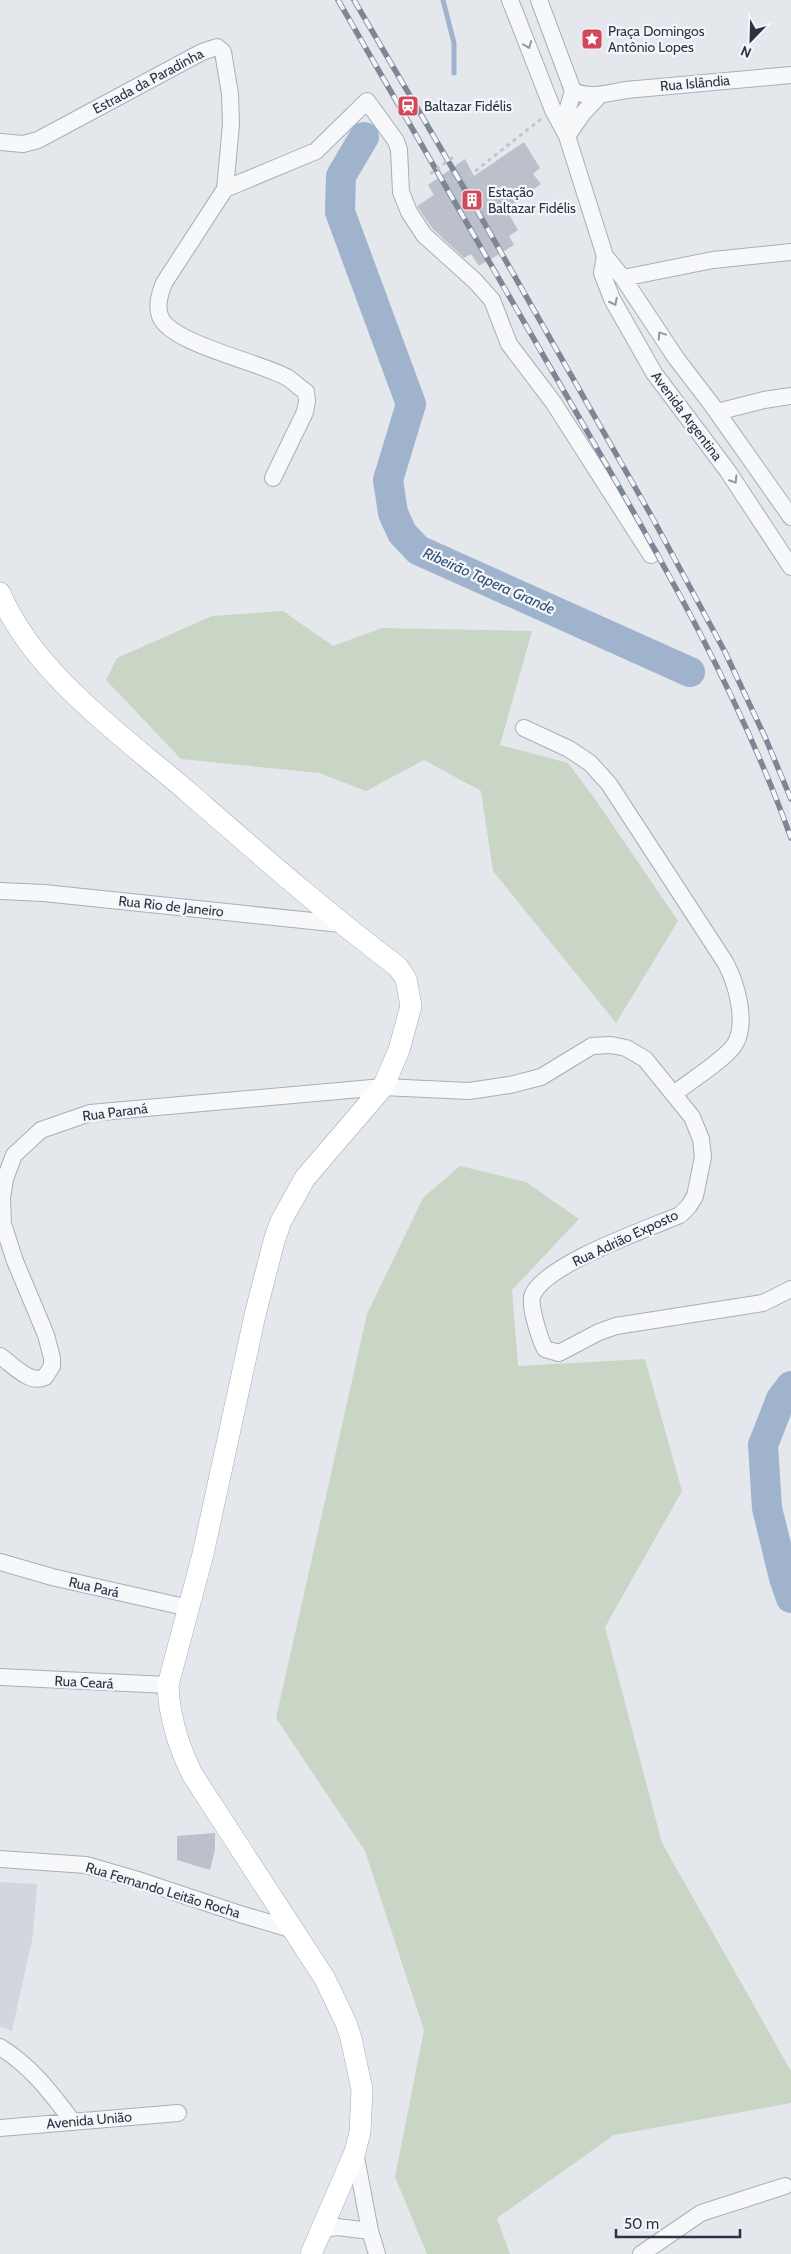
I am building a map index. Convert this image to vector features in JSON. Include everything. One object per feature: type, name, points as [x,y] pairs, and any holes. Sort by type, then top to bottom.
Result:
[{"type":"main road","points":[[0,593],[27,641],[67,688],[341,924],[398,967],[406,979],[410,990],[411,1006],[399,1050],[383,1087],[306,1178],[281,1221],[255,1315],[218,1490],[168,1685],[169,1705],[177,1739],[192,1774],[325,1979],[346,2022],[351,2038],[362,2090],[360,2132],[355,2152],[311,2254]]},
{"type":"street","points":[[510,0],[553,110],[567,136]]},
{"type":"street","points":[[539,0],[572,91],[568,108],[567,136]]},
{"type":"street","name":"Estrada da Paradinha","points":[[0,142],[23,144],[38,140],[202,52],[217,47],[223,52],[230,94],[231,124],[225,189]]},
{"type":"street","name":"Rua Islândia","points":[[572,91],[583,95],[600,95],[626,90],[791,75]]},
{"type":"street","points":[[567,136],[583,113],[600,95]]},
{"type":"street","points":[[273,478],[305,412],[306,392],[288,378],[192,341],[168,327],[160,317],[158,298],[164,283],[225,189],[316,151],[367,102],[396,141],[399,150],[401,192],[409,212],[424,235],[475,281],[492,300],[509,344],[553,402],[651,554]]},
{"type":"street","name":"Avenida Argentina","points":[[567,136],[605,256],[623,278],[676,358],[717,412],[791,517]]},
{"type":"street","points":[[623,278],[712,260],[791,252]]},
{"type":"street","name":"Avenida Argentina","points":[[605,256],[602,274],[612,299],[654,373],[689,416],[728,470],[764,529],[791,567]]},
{"type":"street","points":[[654,373],[666,370],[676,358]]},
{"type":"street","points":[[666,389],[677,378],[691,378]]},
{"type":"street","points":[[717,412],[764,400],[791,396]]},
{"type":"street","points":[[524,728],[569,749],[590,763],[609,784],[735,980],[739,1000],[739,1032],[735,1045],[675,1093]]},
{"type":"street","name":"Rua Rio de Janeiro","points":[[0,891],[44,893],[341,924]]},
{"type":"street","name":"Rua Adrião Exposto","points":[[383,1087],[469,1091],[510,1085],[541,1077],[592,1046],[611,1045],[626,1048],[645,1059],[675,1093],[692,1117],[701,1138],[703,1157],[695,1196],[689,1206],[680,1215],[583,1256],[558,1270],[539,1287],[533,1293],[531,1304],[546,1349],[560,1353],[599,1332],[616,1326],[763,1303],[791,1289]]},
{"type":"street","name":"Rua Paraná","points":[[5,1359],[26,1375],[37,1379],[45,1377],[52,1366],[52,1358],[46,1336],[15,1261],[3,1224],[2,1198],[5,1178],[14,1156],[41,1130],[90,1112],[383,1087]]},
{"type":"street","name":"Rua Pará","points":[[0,1562],[52,1577],[189,1608]]},
{"type":"street","name":"Rua Ceará","points":[[0,1677],[168,1685]]},
{"type":"street","name":"Rua Fernando Leitão Rocha","points":[[0,1859],[86,1865],[141,1880],[240,1914],[294,1930]]},
{"type":"street","points":[[0,2047],[12,2054],[42,2080],[73,2122]]},
{"type":"street","name":"Avenida União","points":[[0,2128],[178,2113]]},
{"type":"street","points":[[355,2152],[370,2231],[378,2254]]},
{"type":"street","points":[[641,2254],[701,2213],[785,2186]]},
{"type":"street","points":[[323,2229],[337,2227],[370,2231]]},
{"type":"path","points":[[469,176],[553,110]]},
{"type":"path","points":[[430,174],[456,155]]},
{"type":"shaded area","points":[[0,1882],[37,1884],[33,1935],[12,2031],[0,2026]]},
{"type":"green space","points":[[283,611],[333,646],[382,628],[532,631],[500,745],[568,763],[595,799],[678,921],[616,1023],[493,871],[481,791],[424,760],[366,791],[319,773],[181,759],[106,680],[117,658],[212,616]]},
{"type":"green space","points":[[460,1166],[526,1182],[579,1219],[512,1290],[518,1366],[645,1359],[682,1491],[605,1627],[662,1843],[791,2071],[791,2103],[614,2135],[497,2218],[510,2254],[427,2254],[395,2177],[424,2030],[365,1851],[276,1718],[367,1314],[423,1198]]},
{"type":"building","name":"Estação Baltazar Fidélis","points":[[524,142],[540,168],[533,174],[541,184],[506,209],[518,230],[509,236],[514,245],[479,266],[471,254],[464,258],[432,228],[417,206],[434,195],[428,185],[465,159],[474,176]]},
{"type":"building","points":[[215,1833],[215,1850],[210,1870],[177,1860],[177,1836]]},
{"type":"waterway","name":"Ribeirão Tapera Grande","points":[[443,0],[454,43],[454,73]]},
{"type":"waterway","name":"Ribeirão Tapera Grande","points":[[364,137],[341,176],[340,212],[411,404],[388,480],[393,513],[402,533],[418,550],[690,672]]},
{"type":"waterway","name":"Ribeirão Tapera Grande","points":[[791,1386],[781,1399],[763,1445],[767,1508],[784,1578],[791,1598]]},
{"type":"railway","points":[[338,0],[667,572],[722,676],[747,729],[791,838]]},
{"type":"railway","points":[[354,0],[478,212],[652,517],[725,652],[765,737],[791,799]]},
{"type":"place","name":"Praça Domingos Antônio Lopes","points":[[592,39]]},
{"type":"place","name":"Baltazar Fidélis","points":[[408,106]]},
{"type":"place","name":"Estação Baltazar Fidélis","points":[[472,200]]}]
